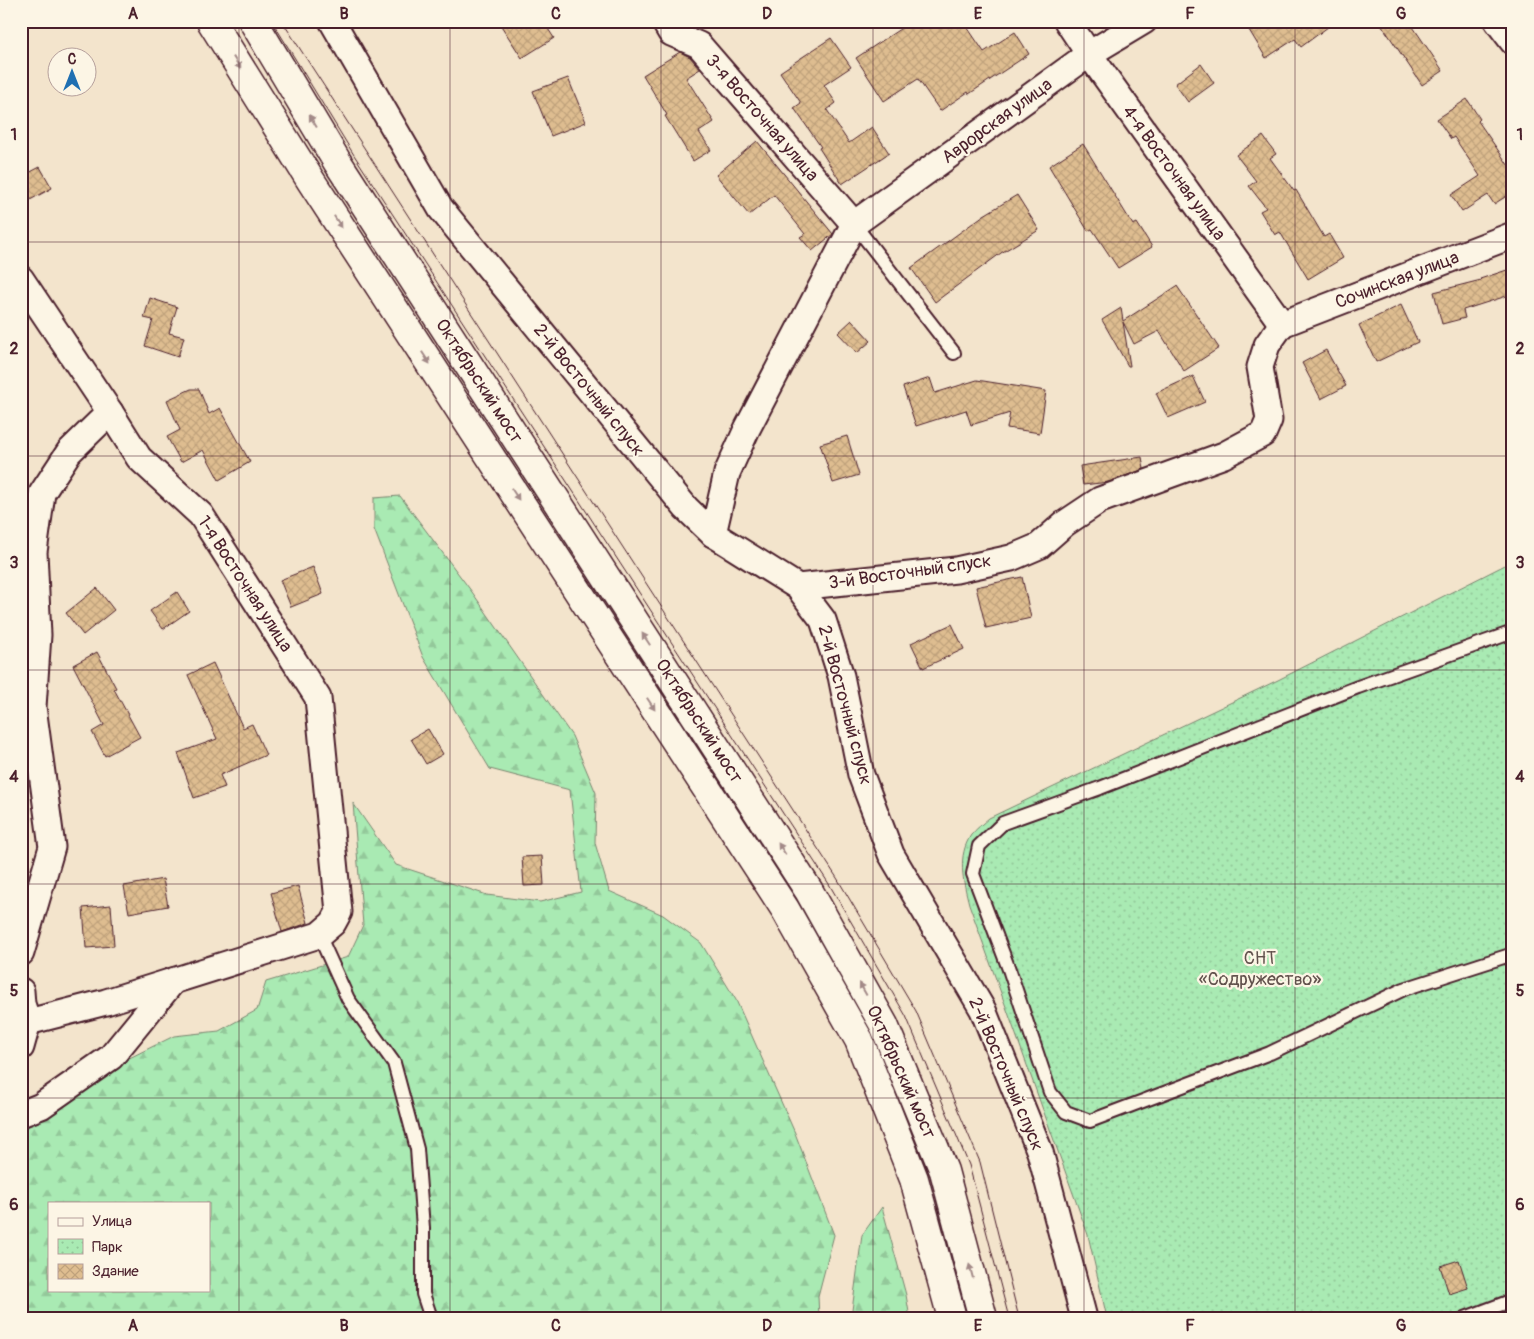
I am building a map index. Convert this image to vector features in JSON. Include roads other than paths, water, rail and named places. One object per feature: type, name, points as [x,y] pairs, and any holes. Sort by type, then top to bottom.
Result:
[{"type":"main road","name":"Октябрьский мост","points":[[211,21],[311,181],[785,909],[859,1040],[914,1179],[952,1318]]},
{"type":"main road","name":"Октябрьский мост","points":[[253,21],[338,163],[810,892],[884,1026],[944,1171],[983,1318]]},
{"type":"street","name":"2-й Восточный спуск","points":[[332,21],[440,209],[686,508],[713,534],[798,587],[823,620],[841,676],[862,775],[891,854],[983,1010],[1040,1152],[1084,1318]]},
{"type":"street","name":"3-я Восточная улица","points":[[664,21],[671,33],[699,45],[854,224]]},
{"type":"street","name":"4-я Восточная улица","points":[[1067,21],[1282,324]]},
{"type":"street","name":"Аврорская улица","points":[[854,224],[1089,54],[1144,21]]},
{"type":"street","points":[[1497,21],[1513,42]]},
{"type":"street","points":[[713,534],[727,474],[747,429],[854,224]]},
{"type":"street","name":"Сочинская улица","points":[[1282,324],[1513,235]]},
{"type":"street","name":"1-я Восточная улица","points":[[21,279],[139,458],[201,515],[318,698],[339,912],[333,923],[319,934]]},
{"type":"street","name":"3-й Восточный спуск","points":[[798,587],[956,570],[1011,558],[1039,546],[1064,524],[1100,500],[1224,455],[1262,434],[1269,420],[1260,367],[1267,345],[1282,324]]},
{"type":"street","points":[[21,953],[52,847],[33,707],[38,635],[34,552],[42,493],[69,452],[110,412]]},
{"type":"street","points":[[24,1023],[106,1002],[319,934]]},
{"type":"street","points":[[21,1114],[41,1106],[111,1057],[173,981]]},
{"type":"street","points":[[21,991],[24,1023],[21,1047]]},
{"type":"lane","points":[[854,224],[954,353]]},
{"type":"lane","points":[[1513,632],[1358,687],[1109,785],[1003,823],[979,846],[973,874],[1010,972],[1050,1092],[1066,1112],[1090,1121],[1270,1053],[1404,989],[1513,954]]},
{"type":"lane","points":[[319,934],[348,999],[394,1063],[417,1149],[423,1228],[423,1294],[431,1318]]},
{"type":"lane","points":[[1465,1318],[1513,1300]]},
{"type":"tram line","points":[[272,21],[354,155],[829,884],[906,1016],[969,1165],[1009,1318]]},
{"type":"tram line","points":[[282,21],[837,878],[916,1011],[980,1162],[1019,1318]]},
{"type":"park label","name":"СНТ «Содружество»","points":[[1260,968]]}]
